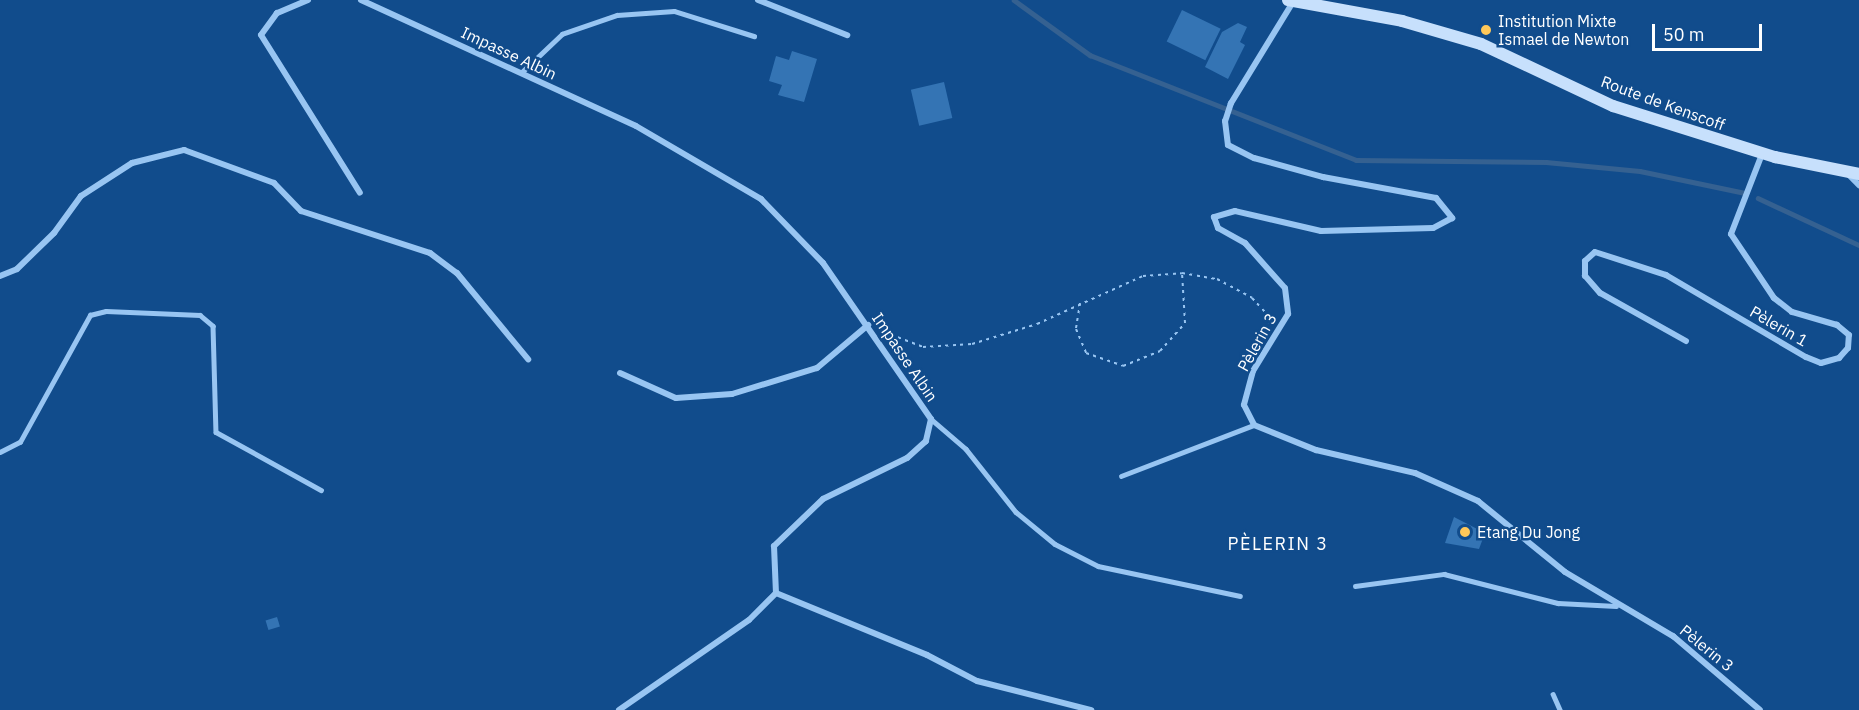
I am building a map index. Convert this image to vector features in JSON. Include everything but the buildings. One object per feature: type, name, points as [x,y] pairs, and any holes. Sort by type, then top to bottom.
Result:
[{"type":"main road","name":"Route de Kenscoff","points":[[1291,1],[1402,21],[1481,44],[1614,106],[1762,154],[1853,174]]},
{"type":"street","points":[[308,0],[272,17],[261,35],[360,193]]},
{"type":"street","name":"Impasse Albin","points":[[361,0],[522,72],[646,132],[761,199],[823,263],[868,325],[931,419],[926,441],[907,458],[823,499],[774,546],[776,593]]},
{"type":"street","points":[[758,0],[847,35]]},
{"type":"street","name":"Pèlerin 3","points":[[1291,1],[1231,103],[1225,121],[1228,145],[1254,158],[1436,198],[1452,218],[1433,228],[1321,231],[1235,211],[1214,218],[1218,228],[1245,243],[1285,288],[1288,314],[1273,345],[1253,372],[1245,405],[1254,425],[1316,450],[1416,473],[1478,501],[1616,606],[1673,636],[1760,710]]},
{"type":"street","points":[[0,276],[17,269],[54,233],[81,196],[132,163],[184,150],[274,183],[301,211],[430,253],[457,273],[528,359]]},
{"type":"street","name":"Pèlerin 1","points":[[1686,340],[1600,293],[1585,276],[1585,261],[1595,252],[1666,275],[1813,360],[1839,358],[1848,348],[1850,335],[1836,326],[1792,312],[1774,298],[1731,234],[1762,154]]},
{"type":"street","points":[[1853,174],[1859,186]]},
{"type":"street","points":[[620,373],[676,398],[732,394],[817,368],[868,325]]},
{"type":"street","points":[[619,710],[749,620],[776,593],[927,655],[977,681],[1090,710]]},
{"type":"lane","points":[[522,72],[562,34],[617,15],[674,11],[754,36]]},
{"type":"lane","points":[[0,452],[20,442],[90,315],[106,311],[200,315],[213,326],[216,432],[321,490]]},
{"type":"lane","points":[[931,419],[966,449],[1016,512],[1055,544],[1098,566],[1240,596]]},
{"type":"lane","points":[[1121,476],[1254,425]]},
{"type":"lane","points":[[1355,585],[1444,574],[1558,603],[1616,606]]},
{"type":"lane","points":[[1553,694],[1560,710]]},
{"type":"path","points":[[1080,303],[1076,329],[1086,353],[1124,366],[1160,351],[1185,323],[1182,273]]},
{"type":"path","points":[[868,325],[923,347],[972,344],[1037,324],[1143,276],[1182,273],[1217,279],[1252,298],[1268,315],[1273,345]]},
{"type":"waterway","points":[[1014,0],[1090,55],[1356,160],[1546,162],[1640,171],[1745,193]]},
{"type":"waterway","points":[[1758,198],[1859,245]]},
{"type":"place","name":"Institution Mixte Ismael de Newton","points":[[1486,30]]},
{"type":"place","name":"Etang Du Jong","points":[[1465,532]]},
{"type":"district","name":"PÈLERIN 3","points":[[1278,544]]}]
